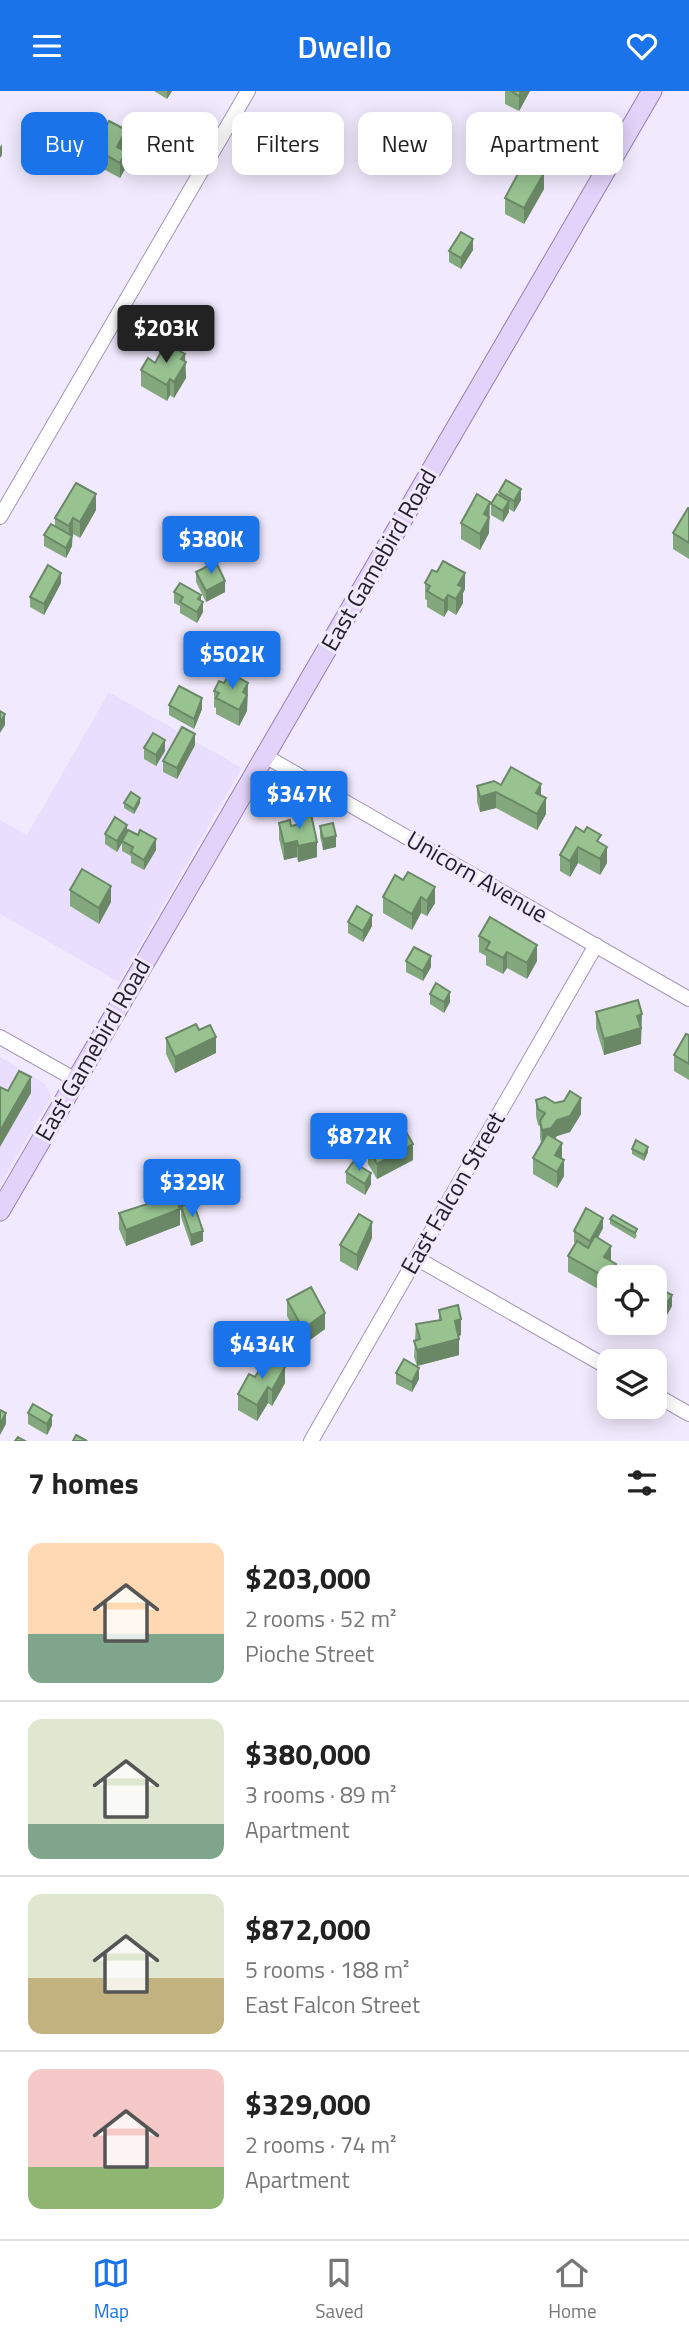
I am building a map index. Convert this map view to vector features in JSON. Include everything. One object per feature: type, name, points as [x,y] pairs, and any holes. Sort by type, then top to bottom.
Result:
[{"type":"main road","name":"East Gamebird Road","points":[[0,1211],[652,91]]},
{"type":"street","points":[[0,517],[248,91]]},
{"type":"street","name":"Unicorn Avenue","points":[[265,756],[689,999]]},
{"type":"street","name":"East Falcon Street","points":[[311,1441],[596,944]]},
{"type":"street","points":[[0,1037],[76,1080]]},
{"type":"street","points":[[415,1258],[597,1361]]},
{"type":"street","points":[[667,1401],[689,1414]]},
{"type":"shaded area","points":[[109,692],[242,768],[119,982],[0,914],[0,820],[27,835]]},
{"type":"shaded area","points":[[0,1057],[45,1084],[51,1097],[0,1185]]},
{"type":"building","points":[[109,121],[122,128],[122,138],[117,147],[122,149],[120,163],[108,156]]},
{"type":"building","points":[[517,175],[543,175],[524,208],[505,198]]},
{"type":"building","points":[[461,232],[473,239],[461,258],[449,251]]},
{"type":"building","points":[[166,343],[185,354],[181,359],[186,362],[174,382],[170,379],[167,385],[141,370],[148,358],[155,363]]},
{"type":"building","points":[[506,480],[521,489],[514,501],[499,492]]},
{"type":"building","points":[[76,483],[96,494],[80,522],[73,518],[69,526],[55,518]]},
{"type":"building","points":[[477,494],[490,502],[484,514],[489,517],[480,534],[461,523]]},
{"type":"building","points":[[497,494],[509,501],[503,511],[491,504]]},
{"type":"building","points":[[689,508],[689,543],[673,533]]},
{"type":"building","points":[[51,524],[72,536],[66,548],[44,535]]},
{"type":"building","points":[[443,561],[465,573],[458,585],[463,587],[456,599],[448,595],[444,601],[427,591],[430,586],[425,583],[432,570],[437,572]]},
{"type":"building","points":[[216,562],[225,581],[206,591],[196,572]]},
{"type":"building","points":[[48,565],[61,573],[44,604],[30,597]]},
{"type":"building","points":[[180,583],[201,595],[198,599],[203,602],[197,612],[180,602],[183,597],[174,592]]},
{"type":"building","points":[[230,673],[248,683],[243,692],[247,695],[239,710],[216,698],[219,693],[214,691],[219,681],[224,683]]},
{"type":"building","points":[[179,686],[202,698],[194,719],[169,705]]},
{"type":"building","points":[[182,727],[195,734],[177,768],[163,761]]},
{"type":"building","points":[[153,733],[165,740],[156,755],[144,748]]},
{"type":"building","points":[[511,767],[541,784],[536,793],[546,798],[537,814],[496,792],[480,797],[477,786],[494,781],[501,785]]},
{"type":"building","points":[[131,792],[140,798],[134,809],[124,803]]},
{"type":"building","points":[[311,814],[317,842],[298,846],[297,841],[284,844],[279,823],[290,820],[291,826],[300,824],[298,817]]},
{"type":"building","points":[[115,817],[127,825],[117,841],[105,834]]},
{"type":"building","points":[[333,823],[336,836],[323,839],[320,826]]},
{"type":"building","points":[[576,827],[584,832],[587,827],[601,835],[597,841],[607,847],[600,859],[578,847],[570,861],[560,855]]},
{"type":"building","points":[[128,830],[138,835],[140,830],[156,839],[144,860],[131,852],[133,847],[122,841]]},
{"type":"building","points":[[82,869],[111,886],[99,908],[70,890]]},
{"type":"building","points":[[408,872],[435,887],[427,901],[421,897],[412,914],[383,897],[395,875],[403,880]]},
{"type":"building","points":[[357,906],[372,915],[363,931],[348,922]]},
{"type":"building","points":[[490,917],[537,945],[527,963],[507,952],[503,958],[486,949],[490,942],[479,936]]},
{"type":"building","points":[[414,947],[431,956],[423,971],[406,961]]},
{"type":"building","points":[[436,983],[450,992],[444,1002],[430,994]]},
{"type":"building","points":[[638,1000],[642,1014],[637,1016],[641,1028],[604,1039],[596,1012]]},
{"type":"building","points":[[196,1024],[199,1030],[210,1025],[216,1037],[175,1057],[166,1038]]},
{"type":"building","points":[[686,1034],[689,1035],[689,1064],[674,1055]]},
{"type":"building","points":[[19,1071],[31,1077],[0,1131],[0,1087],[8,1091]]},
{"type":"building","points":[[570,1091],[581,1098],[570,1116],[557,1120],[551,1128],[542,1130],[540,1121],[545,1113],[538,1109],[536,1100],[545,1097],[555,1103],[564,1101]]},
{"type":"building","points":[[392,1129],[395,1135],[405,1130],[413,1144],[377,1164],[368,1148],[378,1142],[376,1138]]},
{"type":"building","points":[[547,1134],[562,1143],[555,1155],[564,1160],[557,1172],[533,1158]]},
{"type":"building","points":[[636,1140],[648,1147],[644,1155],[632,1149]]},
{"type":"building","points":[[353,1162],[371,1173],[365,1184],[346,1172]]},
{"type":"building","points":[[175,1195],[180,1209],[126,1230],[119,1213]]},
{"type":"building","points":[[193,1202],[203,1231],[191,1235],[181,1206]]},
{"type":"building","points":[[586,1208],[603,1218],[590,1241],[574,1231]]},
{"type":"building","points":[[359,1214],[372,1222],[357,1255],[340,1245]]},
{"type":"building","points":[[613,1215],[637,1229],[635,1233],[610,1219]]},
{"type":"building","points":[[595,1236],[611,1246],[604,1257],[616,1264],[597,1265],[597,1272],[568,1256],[577,1241],[588,1248]]},
{"type":"building","points":[[311,1287],[325,1313],[303,1329],[287,1300]]},
{"type":"building","points":[[458,1305],[461,1319],[455,1321],[459,1339],[417,1350],[414,1341],[420,1339],[416,1324],[441,1320],[439,1310]]},
{"type":"building","points":[[267,1357],[285,1367],[272,1390],[268,1387],[257,1405],[238,1394],[249,1374],[255,1377]]},
{"type":"building","points":[[404,1359],[419,1368],[412,1382],[396,1373]]},
{"type":"building","points":[[33,1404],[52,1415],[47,1424],[28,1413]]},
{"type":"building","points":[[0,1410],[6,1413],[0,1424]]},
{"type":"building","points":[[76,1435],[87,1441],[73,1441]]}]
